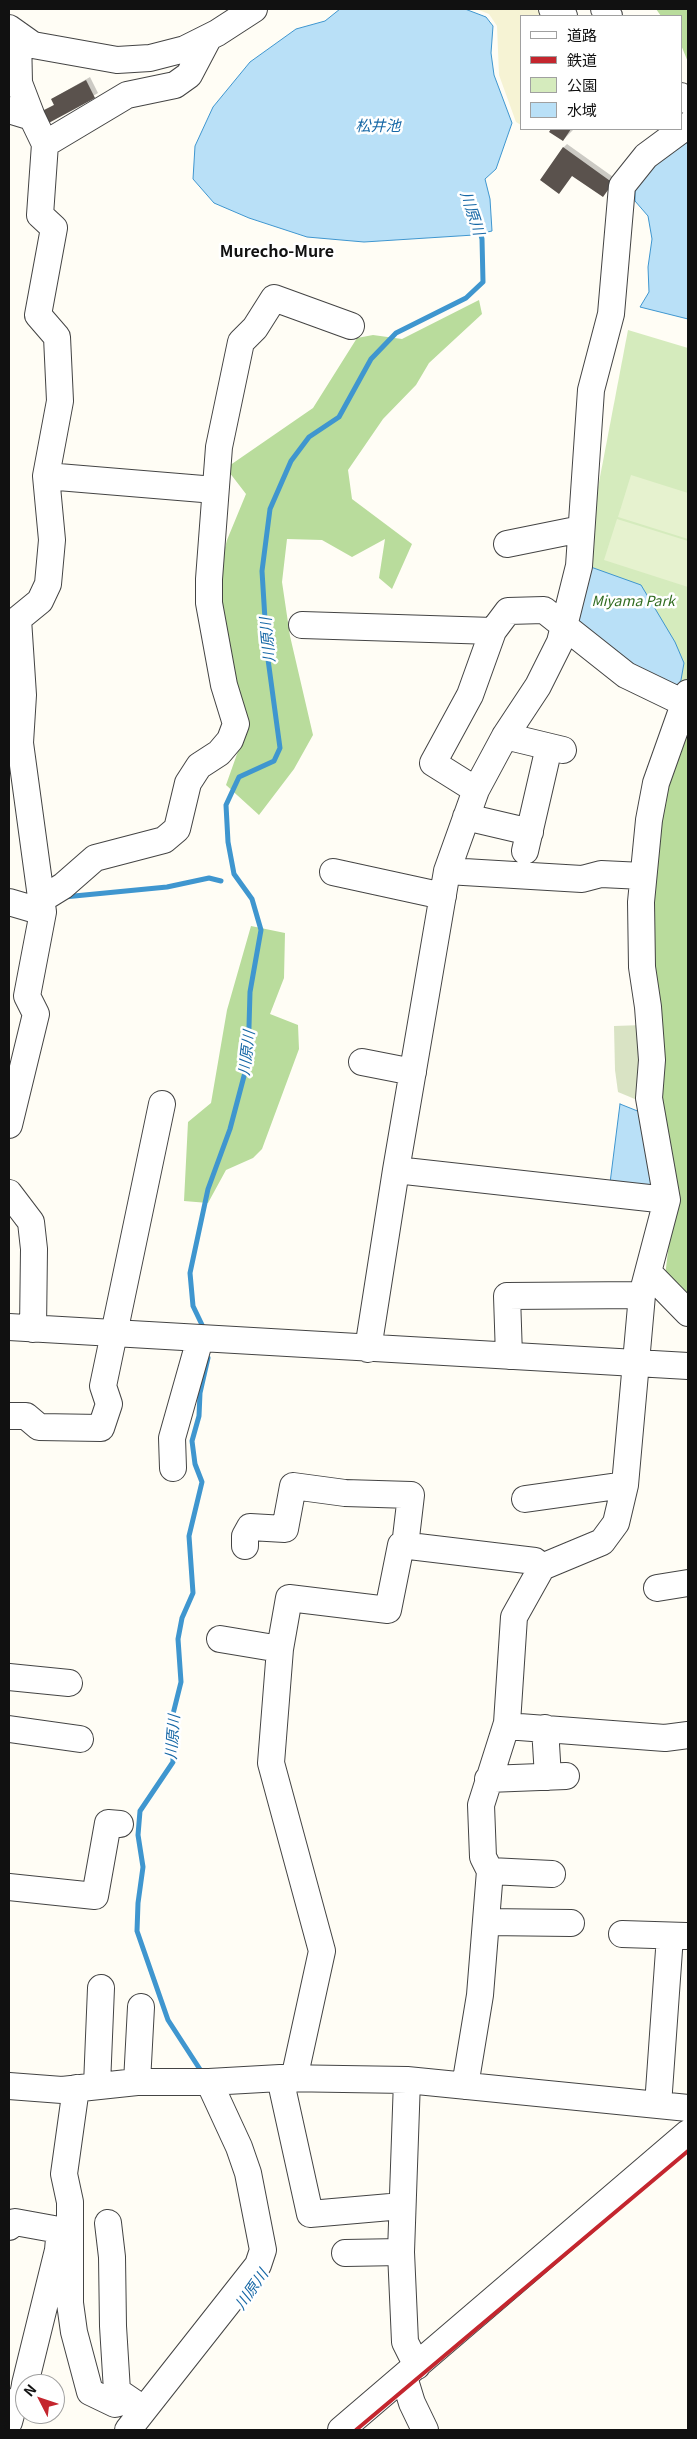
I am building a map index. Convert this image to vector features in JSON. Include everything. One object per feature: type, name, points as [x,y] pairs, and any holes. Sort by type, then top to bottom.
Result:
[{"type":"street","points":[[13,31],[34,45],[117,60],[150,58],[185,49],[209,37],[254,9]]},
{"type":"street","points":[[13,31],[19,83],[20,114],[45,144],[40,215],[54,228],[38,315],[56,338],[60,401],[46,476],[52,540],[48,584],[40,601],[13,619],[22,695],[20,743],[16,765],[43,906]]},
{"type":"street","points":[[45,144],[127,95],[176,85],[189,75],[209,37]]},
{"type":"street","points":[[368,1349],[396,1170],[445,884],[476,790],[505,736],[538,686],[560,642],[579,566],[591,390],[611,314],[622,186],[646,156],[681,130]]},
{"type":"street","points":[[9,1125],[36,1014],[19,981],[43,906],[95,858],[164,840],[177,829],[188,783],[199,766],[219,753],[230,740],[236,724],[224,685],[208,604],[219,447],[241,342],[255,328],[274,298],[351,326]]},
{"type":"street","points":[[46,476],[215,490]]},
{"type":"street","points":[[508,544],[581,529]]},
{"type":"street","points":[[466,2086],[480,1995],[490,1871],[483,1857],[481,1805],[506,1726],[514,1617],[542,1567],[602,1542],[616,1523],[625,1485],[635,1364],[646,1284],[667,1200],[649,1098],[652,1060],[642,967],[640,902],[649,820],[656,783],[686,698],[626,676],[544,610],[508,611],[493,631],[470,695],[433,763],[476,790]]},
{"type":"street","points":[[302,625],[493,631]]},
{"type":"street","points":[[466,817],[527,841],[556,749],[505,736]]},
{"type":"street","points":[[333,872],[445,884],[582,879],[601,874],[643,876]]},
{"type":"street","points":[[9,902],[43,906]]},
{"type":"street","points":[[362,1062],[413,1072]]},
{"type":"street","points":[[9,1416],[26,1416],[39,1427],[101,1428],[108,1404],[103,1386],[162,1104]]},
{"type":"street","points":[[396,1170],[667,1200]]},
{"type":"street","points":[[9,1193],[31,1222],[34,1249],[21,1328],[688,1366]]},
{"type":"street","points":[[509,1356],[507,1296],[646,1284],[688,1313]]},
{"type":"street","points":[[173,1468],[172,1438],[200,1339]]},
{"type":"street","points":[[525,1499],[625,1485]]},
{"type":"street","points":[[245,1546],[245,1536],[250,1527],[285,1528],[293,1486],[346,1493],[411,1495],[404,1546]]},
{"type":"street","points":[[402,2206],[310,2214],[287,2079],[322,1951],[271,1763],[280,1649],[289,1598],[388,1610],[401,1545],[535,1561],[542,1567]]},
{"type":"street","points":[[657,1588],[688,1583]]},
{"type":"street","points":[[220,1639],[280,1649]]},
{"type":"street","points":[[10,1683],[69,1683]]},
{"type":"street","points":[[506,1726],[665,1738],[688,1735]]},
{"type":"street","points":[[488,1779],[557,1776],[545,1728]]},
{"type":"street","points":[[9,1729],[67,1742]]},
{"type":"street","points":[[9,1887],[94,1896],[108,1823],[120,1824]]},
{"type":"street","points":[[490,1871],[552,1874]]},
{"type":"street","points":[[486,1922],[571,1923]]},
{"type":"street","points":[[622,1934],[679,1936],[658,2105]]},
{"type":"street","points":[[101,1988],[78,2088],[64,2174],[70,2202],[72,2316],[90,2392],[116,2404],[137,2405]]},
{"type":"street","points":[[137,2082],[141,2007]]},
{"type":"street","points":[[9,2086],[78,2088],[137,2082],[287,2079],[407,2080],[688,2108]]},
{"type":"street","points":[[407,2080],[401,2252],[405,2342],[410,2371],[412,2403],[425,2430]]},
{"type":"street","points":[[128,2430],[137,2405],[258,2265],[262,2250],[248,2173],[239,2148],[209,2082]]},
{"type":"street","points":[[24,2374],[43,2311],[58,2250],[59,2230],[52,2191],[53,2164],[78,2088]]},
{"type":"street","points":[[341,2430],[688,2133]]},
{"type":"street","points":[[9,2226],[16,2222],[59,2230]]},
{"type":"street","points":[[108,2223],[112,2257],[112,2326],[117,2391],[137,2405]]},
{"type":"street","points":[[345,2253],[401,2252]]},
{"type":"street","points":[[43,2311],[72,2316]]},
{"type":"shaded area","points":[[476,9],[535,9],[545,15],[520,15],[520,124],[516,122],[499,75],[497,26],[489,14]]},
{"type":"green space","points":[[656,9],[688,9],[688,62],[682,47],[682,15],[660,15]]},
{"type":"green space","points":[[479,300],[482,314],[429,363],[416,385],[383,419],[348,470],[352,499],[412,544],[392,589],[379,578],[385,539],[352,557],[322,540],[287,539],[282,582],[290,636],[313,735],[294,769],[259,815],[226,785],[242,740],[214,590],[227,540],[246,494],[226,468],[313,408],[357,338],[373,335],[402,339]]},
{"type":"green space","name":"Miyama Park","points":[[628,330],[688,348],[688,695],[572,624]]},
{"type":"green space","points":[[631,475],[688,493],[688,539],[618,517]]},
{"type":"green space","points":[[617,519],[688,541],[688,587],[604,560]]},
{"type":"green space","points":[[688,698],[688,1299],[665,1276],[674,1202],[659,1086],[651,902],[668,770]]},
{"type":"green space","points":[[251,926],[285,933],[284,978],[270,1014],[298,1025],[299,1049],[262,1149],[253,1158],[226,1170],[208,1203],[184,1201],[188,1122],[211,1103],[227,1010]]},
{"type":"green space","points":[[643,1025],[642,1102],[618,1092],[615,1070],[614,1026]]},
{"type":"water","name":"松井池","points":[[340,9],[465,9],[486,17],[493,26],[491,53],[494,75],[512,123],[496,169],[485,179],[490,199],[492,231],[474,235],[364,242],[307,237],[249,218],[214,203],[193,179],[195,146],[213,107],[250,62],[296,29],[325,21]]},
{"type":"water","points":[[688,142],[688,319],[640,307],[649,292],[648,267],[652,239],[648,216],[635,201],[635,183],[658,160]]},
{"type":"water","points":[[588,566],[641,585],[675,642],[684,663],[681,680],[675,690],[645,674],[580,626],[577,618]]},
{"type":"water","points":[[620,1104],[640,1112],[654,1187],[610,1183]]},
{"type":"building","points":[[86,80],[95,98],[45,125],[38,113],[54,105],[51,99]]},
{"type":"building","points":[[550,130],[570,130],[563,141],[549,132]]},
{"type":"building","points":[[563,147],[613,183],[603,197],[572,176],[559,194],[540,180]]},
{"type":"waterway","name":"川原川","points":[[204,1329],[193,1306],[190,1273],[208,1189],[230,1129],[248,1061],[250,992],[261,930],[252,899],[234,874],[228,842],[226,805],[239,777],[274,761],[280,748],[267,652],[262,571],[270,509],[291,461],[309,437],[339,417],[371,359],[396,333],[466,298],[483,282],[482,239],[479,228]]},
{"type":"waterway","points":[[64,897],[167,887],[209,878],[221,881]]},
{"type":"waterway","name":"川原川","points":[[203,2074],[168,2020],[137,1931],[138,1903],[143,1867],[138,1835],[140,1811],[173,1762],[172,1718],[181,1682],[178,1639],[182,1618],[193,1593],[189,1536],[202,1482],[195,1464],[192,1441],[199,1416],[200,1393],[208,1358]]},
{"type":"railway","points":[[356,2430],[688,2151]]},
{"type":"district","name":"Murecho-Mure","points":[[277,251]]}]
